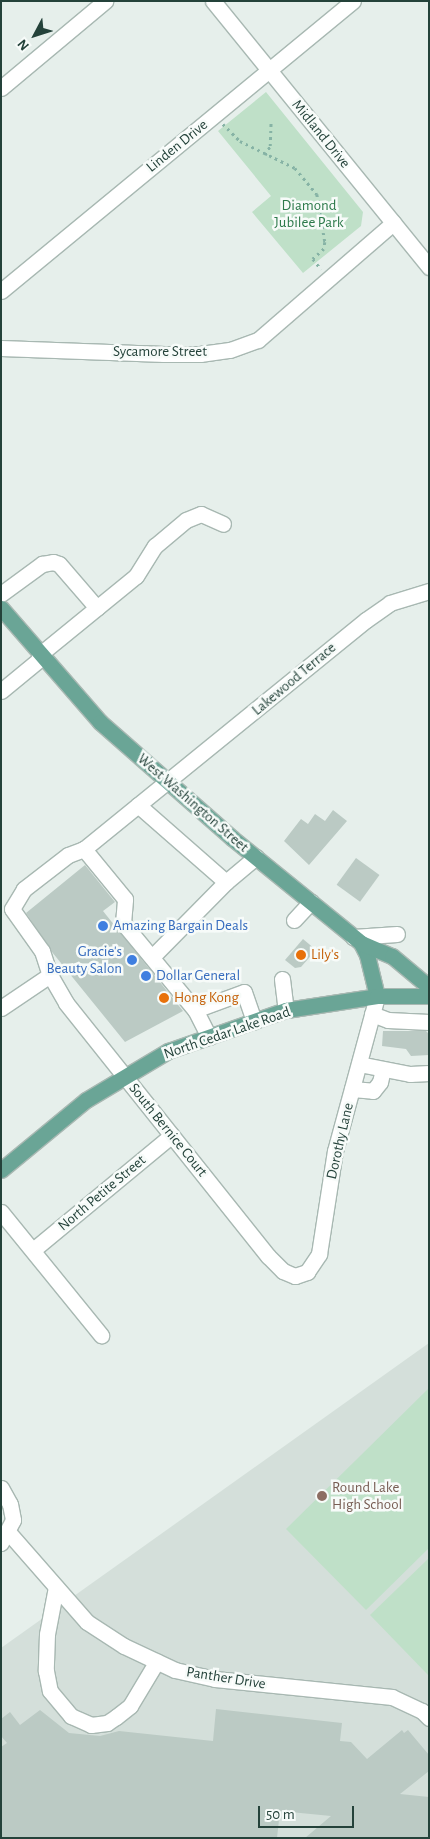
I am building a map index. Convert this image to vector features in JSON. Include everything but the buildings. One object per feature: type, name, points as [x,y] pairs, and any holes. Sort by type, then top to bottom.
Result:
[{"type":"main road","name":"West Washington Street","points":[[1,608],[40,656],[100,722],[256,857],[357,940]]},
{"type":"main road","points":[[357,940],[392,956],[429,987]]},
{"type":"main road","points":[[357,940],[367,956],[377,996]]},
{"type":"main road","name":"North Cedar Lake Road","points":[[1,1170],[86,1100],[168,1051],[286,1010],[377,996],[429,996]]},
{"type":"street","points":[[1,88],[106,1]]},
{"type":"street","name":"Midland Drive","points":[[213,1],[429,267]]},
{"type":"street","name":"Linden Drive","points":[[1,292],[353,1]]},
{"type":"street","name":"Sycamore Street","points":[[1,348],[164,354],[200,354],[230,350],[258,340],[393,223]]},
{"type":"street","points":[[1,691],[136,576],[155,546],[186,520],[201,514],[222,524]]},
{"type":"street","points":[[1,594],[42,564],[53,562],[59,564],[97,608]]},
{"type":"street","name":"Lakewood Terrace","points":[[84,849],[166,780],[366,620],[390,603],[429,591]]},
{"type":"street","points":[[138,805],[226,882]]},
{"type":"street","points":[[84,849],[125,899],[124,924],[195,1010],[209,1037]]},
{"type":"street","name":"South Bernice Court","points":[[84,849],[68,855],[24,889],[12,909],[42,952],[50,975],[66,1003],[268,1256],[283,1271],[295,1276]]},
{"type":"street","points":[[152,957],[226,882],[256,857]]},
{"type":"street","points":[[294,920],[310,902]]},
{"type":"street","points":[[357,940],[397,934]]},
{"type":"street","points":[[1,1008],[50,975]]},
{"type":"street","points":[[282,979],[286,1010]]},
{"type":"street","points":[[195,1010],[244,992],[254,1021]]},
{"type":"street","name":"Dorothy Lane","points":[[295,1276],[307,1272],[319,1254],[335,1151],[377,996]]},
{"type":"street","points":[[372,1014],[388,1020],[429,1022]]},
{"type":"street","points":[[359,1064],[410,1074],[429,1073]]},
{"type":"street","points":[[352,1089],[373,1091],[380,1082],[383,1069]]},
{"type":"street","name":"North Petite Street","points":[[33,1250],[172,1135]]},
{"type":"street","points":[[1,1212],[101,1335]]},
{"type":"street","points":[[1,1488],[10,1504],[13,1520],[5,1538]]},
{"type":"street","name":"Panther Drive","points":[[5,1538],[56,1587],[87,1622],[124,1646],[175,1670],[216,1679],[392,1698],[422,1711],[429,1718]]},
{"type":"street","points":[[56,1587],[47,1634],[46,1671],[50,1691],[71,1716],[91,1725],[111,1720],[130,1706],[157,1661]]},
{"type":"path","points":[[215,115],[240,141],[295,168],[317,194],[325,242],[324,249],[313,259],[328,279]]},
{"type":"path","points":[[266,155],[270,146],[270,120]]},
{"type":"shaded area","name":"Round Lake High School","points":[[429,1343],[429,1838],[1,1838],[1,1648]]},
{"type":"green space","name":"Diamond Jubilee Park","points":[[266,92],[363,212],[361,226],[303,273],[252,212],[271,196],[218,131]]},
{"type":"green space","points":[[429,1388],[429,1548],[366,1610],[286,1529]]},
{"type":"green space","points":[[429,1558],[429,1676],[370,1615]]},
{"type":"place","name":"Amazing Bargain Deals","points":[[103,926]]},
{"type":"place","name":"Lily's","points":[[301,955]]},
{"type":"place","name":"Gracie's Beauty Salon","points":[[132,960]]},
{"type":"place","name":"Dollar General","points":[[146,976]]},
{"type":"place","name":"Hong Kong","points":[[164,998]]},
{"type":"place","name":"Round Lake High School","points":[[322,1496]]}]
